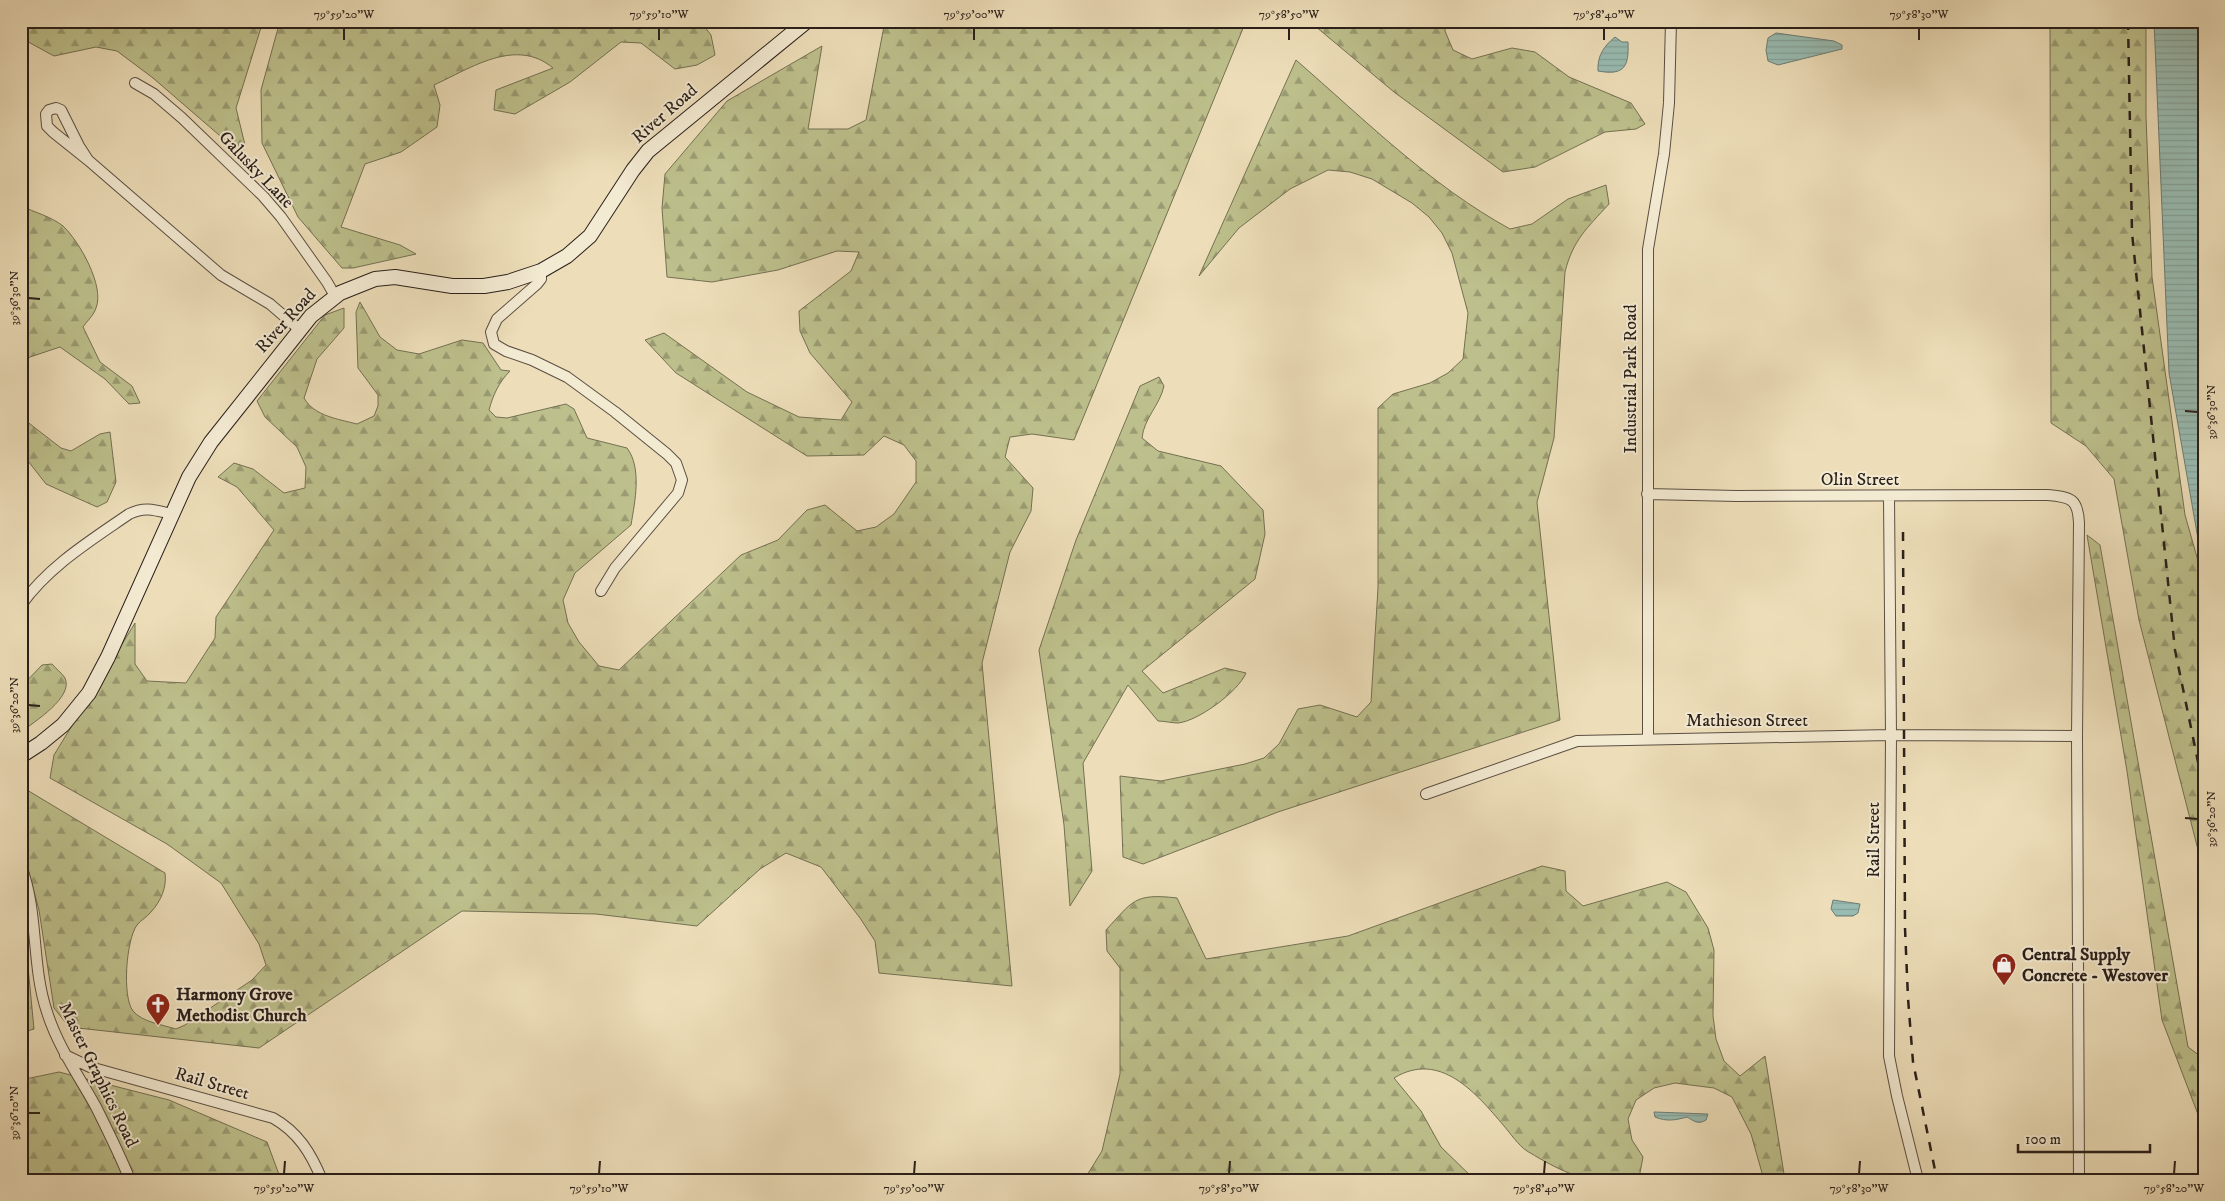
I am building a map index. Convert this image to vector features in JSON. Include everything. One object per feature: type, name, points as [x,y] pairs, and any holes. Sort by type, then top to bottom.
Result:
[{"type":"street","name":"River Road","points":[[21,756],[63,725],[88,693],[108,657],[189,477],[211,442],[299,329],[322,306],[335,296],[375,279],[395,277],[452,286],[484,286],[516,280],[568,256],[590,236],[648,150],[808,21]]},
{"type":"street","name":"Industrial Park Road","points":[[1648,738],[1648,249],[1664,154],[1669,103],[1671,21]]},
{"type":"street","name":"Galusky Lane","points":[[135,83],[154,94],[187,123],[263,196],[312,260],[335,296]]},
{"type":"street","points":[[88,160],[61,110],[56,108],[48,110],[46,114],[48,126],[221,275],[270,304],[299,329]]},
{"type":"street","points":[[541,270],[541,279],[537,284],[497,319],[492,332],[494,344],[506,351],[553,370],[588,392],[667,454],[676,463],[682,480],[678,492],[616,568],[601,591]]},
{"type":"street","name":"Olin Street","points":[[1647,494],[2048,495],[2061,496],[2072,500],[2077,506],[2079,524],[2077,736]]},
{"type":"street","name":"Rail Street","points":[[1888,496],[1891,735],[1889,1056],[1918,1180]]},
{"type":"street","points":[[21,606],[32,590],[50,572],[129,514],[148,508],[171,514]]},
{"type":"street","name":"Mathieson Street","points":[[1426,794],[1577,740],[1891,735],[2077,736]]},
{"type":"street","points":[[2077,736],[2079,1180]]},
{"type":"street","name":"Master Graphics Road","points":[[21,866],[30,898],[36,964],[42,997],[65,1055],[95,1107],[130,1180]]},
{"type":"street","name":"Rail Street","points":[[65,1055],[90,1067],[273,1118],[298,1136],[311,1156],[322,1180]]},
{"type":"green space","points":[[21,21],[263,21],[236,108],[245,145],[241,154],[153,78],[117,51],[96,47],[54,56],[21,38]]},
{"type":"green space","points":[[280,21],[700,21],[711,35],[715,55],[697,65],[675,69],[641,43],[621,42],[570,82],[515,114],[494,110],[496,90],[553,68],[539,59],[524,55],[494,58],[434,85],[440,105],[437,127],[401,152],[365,164],[341,227],[400,245],[416,254],[353,268],[342,268],[298,217],[262,143],[261,90]]},
{"type":"green space","points":[[885,21],[1246,21],[1074,440],[1032,434],[1010,437],[1005,457],[1033,488],[1031,511],[1010,552],[982,663],[1012,986],[879,973],[875,941],[821,867],[786,853],[760,869],[697,926],[596,914],[462,911],[259,1048],[69,1027],[54,1008],[39,910],[21,844],[21,793],[27,790],[165,873],[164,889],[158,903],[137,925],[130,943],[127,968],[127,994],[133,1011],[137,1015],[153,1023],[176,1029],[185,1025],[252,980],[266,965],[259,944],[221,883],[167,844],[50,778],[54,755],[135,623],[135,664],[147,681],[186,683],[215,638],[216,617],[274,530],[237,487],[218,477],[234,463],[253,469],[284,493],[305,488],[306,467],[297,447],[265,417],[257,401],[325,315],[344,308],[344,328],[317,359],[304,398],[308,404],[320,413],[357,424],[374,416],[378,406],[378,395],[358,368],[356,312],[360,302],[380,337],[397,350],[419,354],[462,340],[483,343],[501,370],[510,371],[500,384],[489,410],[496,417],[507,418],[566,404],[574,409],[587,438],[627,448],[635,465],[636,475],[631,525],[575,573],[563,600],[568,623],[579,642],[599,666],[619,670],[741,555],[778,540],[807,510],[825,505],[857,531],[876,527],[894,514],[916,482],[916,461],[904,445],[884,436],[864,455],[807,456],[676,373],[645,340],[664,333],[747,392],[799,417],[841,420],[852,402],[810,353],[800,331],[799,311],[851,271],[859,252],[837,251],[778,270],[712,282],[667,277],[662,208],[665,174],[727,101],[822,46],[808,129],[848,129],[866,120]]},
{"type":"green space","points":[[1309,21],[1446,21],[1445,31],[1453,50],[1472,59],[1512,48],[1535,52],[1569,77],[1631,103],[1645,124],[1636,129],[1605,132],[1535,167],[1503,172],[1394,92]]},
{"type":"green space","points":[[2050,21],[2146,21],[2146,116],[2152,277],[2185,515],[2204,582],[2204,873],[2139,620],[2114,479],[2086,446],[2051,423]]},
{"type":"green space","points":[[1296,60],[1425,172],[1481,212],[1510,229],[1532,224],[1568,199],[1606,185],[1609,204],[1582,235],[1572,251],[1565,272],[1554,438],[1537,502],[1560,720],[1278,812],[1143,864],[1123,857],[1120,776],[1161,781],[1245,764],[1264,758],[1279,744],[1298,709],[1320,705],[1357,717],[1371,702],[1378,588],[1378,408],[1393,394],[1430,383],[1448,373],[1463,359],[1468,313],[1452,253],[1442,233],[1429,217],[1412,203],[1372,179],[1350,172],[1328,170],[1290,189],[1239,228],[1199,276]]},
{"type":"green space","points":[[21,206],[48,217],[63,226],[83,253],[94,276],[98,299],[95,311],[83,327],[100,362],[132,386],[140,403],[129,404],[105,379],[60,347],[30,357],[21,363]]},
{"type":"green space","points":[[1159,377],[1164,386],[1143,431],[1142,438],[1158,451],[1221,466],[1263,510],[1265,534],[1255,579],[1142,671],[1163,693],[1225,668],[1246,673],[1242,681],[1226,697],[1196,717],[1178,723],[1158,721],[1128,685],[1083,763],[1092,871],[1070,906],[1064,825],[1039,650],[1076,540],[1140,386]]},
{"type":"green space","points":[[21,417],[61,448],[71,451],[100,434],[110,432],[116,482],[107,502],[97,507],[46,484],[21,452]]},
{"type":"green space","points":[[2087,535],[2100,545],[2188,1047],[2204,1059],[2204,1130],[2162,1020],[2127,771]]},
{"type":"green space","points":[[52,664],[65,678],[64,693],[43,716],[21,732],[21,687],[42,665]]},
{"type":"green space","points":[[1542,866],[1565,871],[1566,891],[1583,906],[1667,882],[1686,892],[1708,928],[1714,950],[1713,1016],[1716,1039],[1724,1061],[1740,1076],[1765,1056],[1785,1180],[1764,1180],[1751,1134],[1732,1097],[1714,1088],[1675,1083],[1654,1088],[1636,1100],[1628,1119],[1632,1140],[1643,1157],[1639,1178],[1636,1180],[1594,1180],[1568,1173],[1527,1151],[1469,1089],[1456,1079],[1442,1072],[1427,1069],[1411,1071],[1394,1078],[1421,1111],[1441,1147],[1475,1180],[1084,1180],[1102,1151],[1120,1074],[1120,968],[1107,951],[1106,930],[1122,912],[1136,901],[1152,897],[1177,898],[1206,959],[1348,936]]},
{"type":"green space","points":[[21,894],[34,1029],[21,1033]]},
{"type":"green space","points":[[59,1072],[169,1100],[267,1142],[281,1180],[45,1180],[21,1172],[21,1080]]},
{"type":"water","points":[[2154,21],[2204,21],[2204,573],[2169,373]]},
{"type":"water","points":[[1776,33],[1834,41],[1842,45],[1842,49],[1778,65],[1768,61],[1766,50],[1768,38]]},
{"type":"water","points":[[1615,37],[1622,42],[1628,42],[1628,57],[1624,67],[1614,72],[1598,71],[1602,52]]},
{"type":"water","points":[[1833,900],[1860,904],[1858,913],[1853,916],[1836,916],[1831,909]]},
{"type":"water","points":[[1654,1112],[1708,1114],[1706,1120],[1698,1122],[1687,1117],[1664,1120],[1655,1117]]},
{"type":"railway","points":[[2128,21],[2132,233],[2175,650],[2204,791]]},
{"type":"railway","points":[[1903,532],[1905,928],[1908,998],[1913,1062],[1937,1180]]},
{"type":"place","name":"Central Supply Concrete - Westover","points":[[2004,986]]},
{"type":"place","name":"Harmony Grove Methodist Church","points":[[158,1026]]}]
